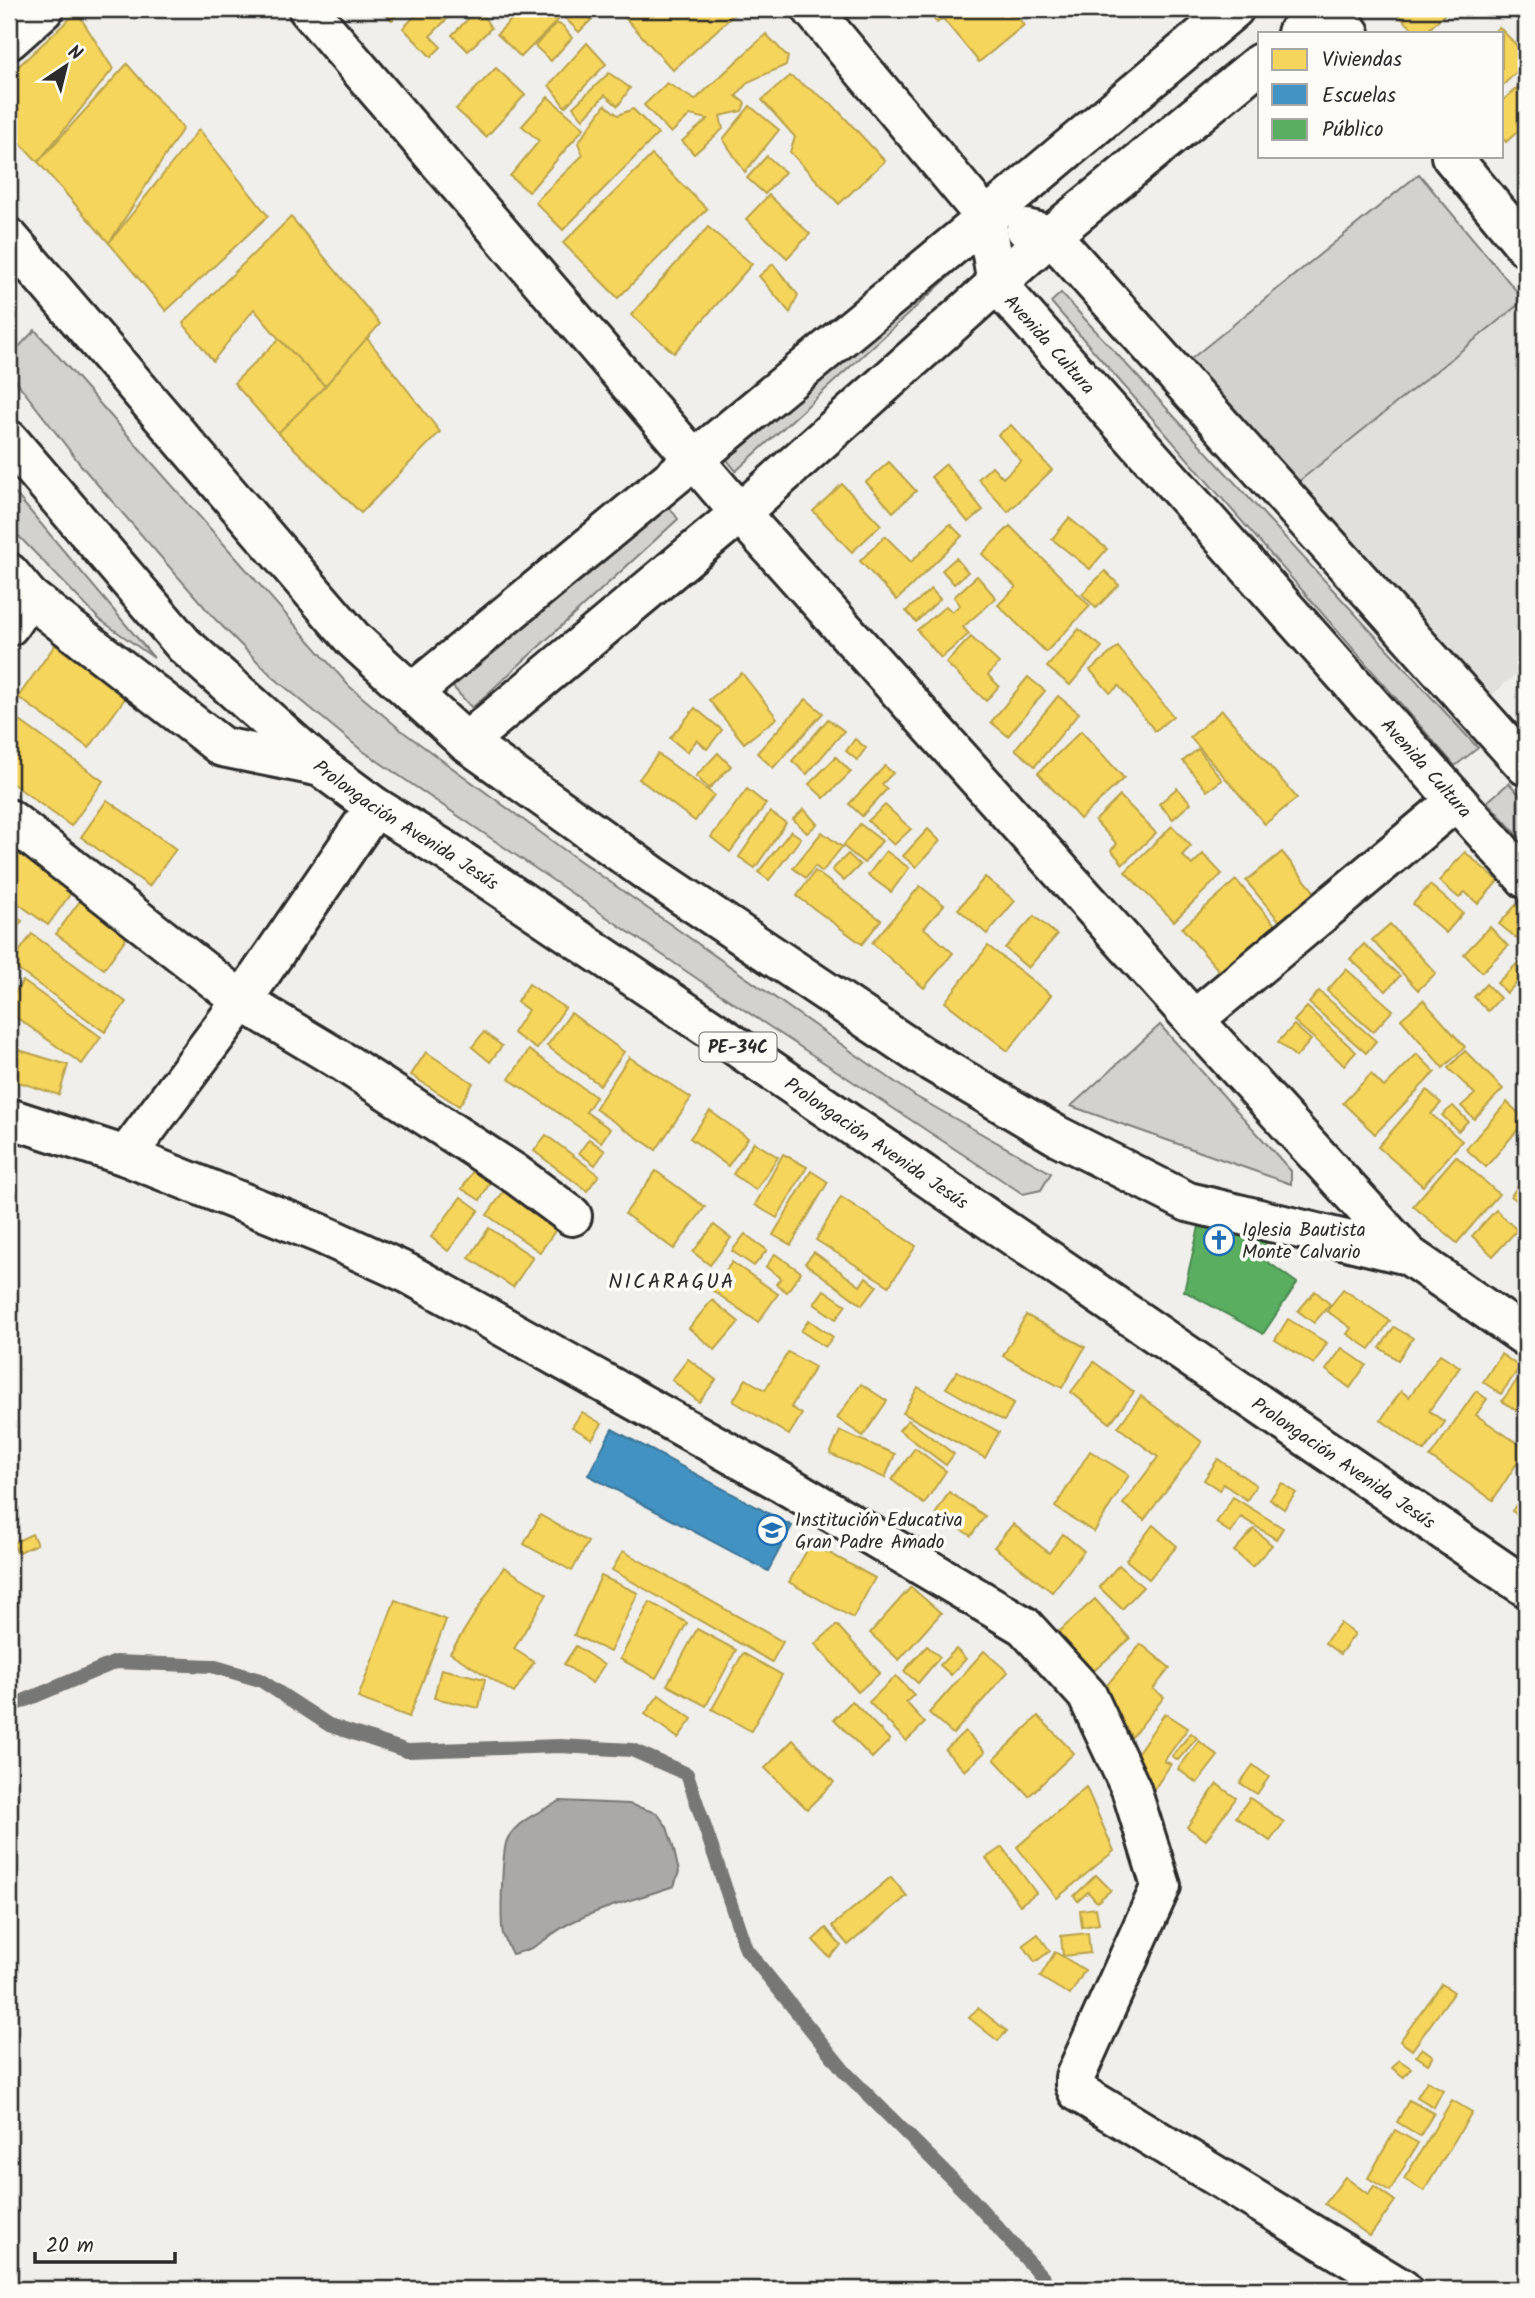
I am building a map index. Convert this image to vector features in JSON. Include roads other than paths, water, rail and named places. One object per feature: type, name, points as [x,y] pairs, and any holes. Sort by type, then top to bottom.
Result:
[{"type":"street","points":[[9,40],[44,9]]},
{"type":"street","points":[[308,9],[693,460],[1194,1020],[1409,1255],[1526,1337]]},
{"type":"street","points":[[812,9],[986,218],[1051,235],[1522,754]]},
{"type":"street","points":[[412,693],[1234,9]]},
{"type":"street","points":[[1298,32],[1328,9],[1349,32]]},
{"type":"street","points":[[466,742],[740,513],[1051,235],[1258,66]]},
{"type":"street","points":[[1453,158],[1526,247]]},
{"type":"street","name":"Avenida Cultura","points":[[986,218],[997,284],[1526,879]]},
{"type":"street","points":[[12,249],[353,639],[466,742],[652,875],[911,1048],[1056,1135],[1188,1202],[1409,1255]]},
{"type":"street","name":"Prolongación Avenida Jesús","points":[[9,440],[184,645],[321,767],[374,807],[448,852],[677,1006],[1526,1587]]},
{"type":"street","points":[[16,599],[222,747],[321,767]]},
{"type":"street","points":[[1194,1020],[1456,801]]},
{"type":"street","points":[[126,1156],[242,1001],[374,807]]},
{"type":"street","points":[[9,819],[242,1001],[345,1063],[480,1151],[572,1216]]},
{"type":"street","points":[[9,1118],[126,1156],[319,1233],[409,1274],[776,1479],[1024,1626],[1087,1695],[1131,1789],[1161,1886],[1076,2077],[1075,2085],[1079,2092],[1402,2289]]},
{"type":"waterway","points":[[9,1707],[116,1662],[212,1666],[260,1680],[329,1725],[407,1751],[560,1746],[632,1750],[687,1774],[746,1949],[845,2072],[971,2198],[1053,2289]]},
{"type":"place","name":"Iglesia Bautista Monte Calvario","points":[[1219,1240]]},
{"type":"place","name":"Institución Educativa Gran Padre Amado","points":[[772,1530]]},
{"type":"district","name":"NICARAGUA","points":[[672,1281]]}]
